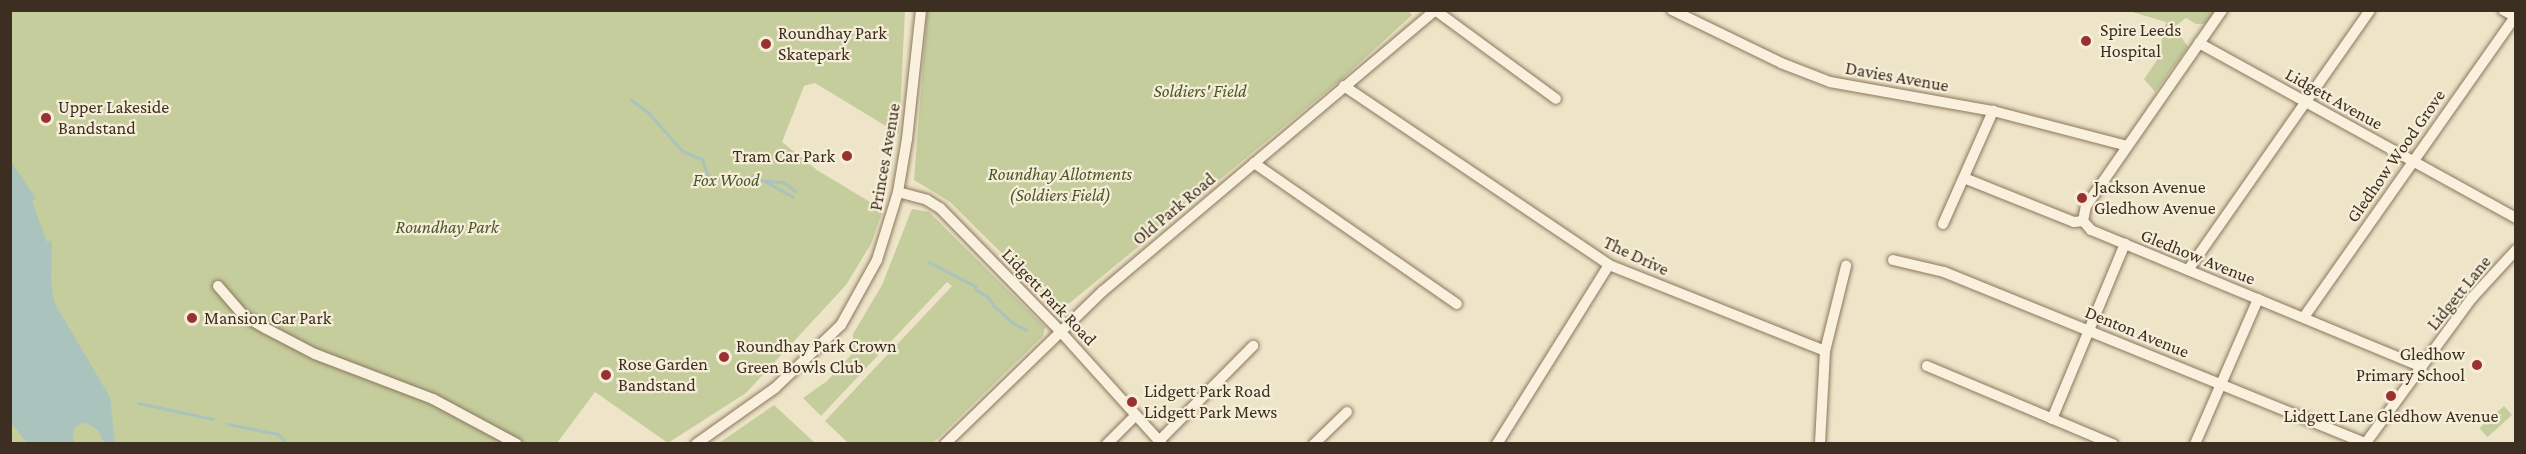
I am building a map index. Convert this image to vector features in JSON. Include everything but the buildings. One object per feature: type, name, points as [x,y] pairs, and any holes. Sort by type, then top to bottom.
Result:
[{"type":"street","name":"Princes Avenue","points":[[696,444],[774,388],[846,319],[877,260],[898,192],[907,139],[921,10]]},
{"type":"street","name":"Old Park Road","points":[[945,444],[1060,331],[1435,10]]},
{"type":"street","points":[[1435,10],[1556,99]]},
{"type":"street","name":"Davies Avenue","points":[[1672,10],[1781,63],[1830,82],[1993,111],[2127,146]]},
{"type":"street","points":[[2083,221],[2086,206],[2222,10]]},
{"type":"street","points":[[2188,270],[2370,10]]},
{"type":"street","points":[[2503,10],[2515,16]]},
{"type":"street","name":"Gledhow Wood Grove","points":[[2304,317],[2515,16]]},
{"type":"street","name":"Lidgett Avenue","points":[[2199,43],[2516,218]]},
{"type":"street","name":"The Drive","points":[[1344,86],[1609,265],[1825,351]]},
{"type":"street","points":[[1943,224],[1993,111]]},
{"type":"street","points":[[1254,163],[1457,304]]},
{"type":"street","name":"Gledhow Avenue","points":[[1964,178],[2074,222],[2083,221],[2091,230],[2422,367]]},
{"type":"street","name":"Lidgett Park Road","points":[[898,192],[927,200],[940,208],[1060,331],[1160,442]]},
{"type":"street","points":[[2052,419],[2125,244]]},
{"type":"street","name":"Lidgett Lane","points":[[2365,443],[2486,280],[2516,250]]},
{"type":"street","name":"Denton Avenue","points":[[1893,260],[1944,272],[2365,443]]},
{"type":"street","points":[[1498,443],[1609,265]]},
{"type":"street","points":[[1820,444],[1825,351],[1846,266]]},
{"type":"street","points":[[218,286],[244,316],[265,328],[315,354],[433,399],[517,444]]},
{"type":"street","points":[[2196,444],[2258,299]]},
{"type":"street","points":[[1160,442],[1253,346]]},
{"type":"street","points":[[1928,366],[2110,443]]},
{"type":"street","points":[[1314,444],[1347,412]]},
{"type":"street","points":[[1107,444],[1135,416]]},
{"type":"green space","name":"Soldiers' Field","points":[[1408,10],[1412,15],[1343,78],[1060,311],[950,202],[914,180],[927,11]]},
{"type":"green space","name":"Roundhay Park","points":[[10,11],[905,11],[899,134],[815,83],[804,86],[782,142],[817,170],[883,210],[871,244],[846,285],[746,393],[668,443],[595,392],[557,443],[11,443]]},
{"type":"green space","points":[[2129,11],[2215,11],[2205,24],[2196,24],[2186,18],[2174,27],[2188,47],[2155,92],[2144,79],[2157,60],[2166,22]]},
{"type":"green space","points":[[912,209],[929,212],[1045,327],[1043,336],[933,443],[848,443],[825,421],[952,286],[947,282],[821,416],[803,398],[827,381],[852,354],[853,334],[882,285]]},
{"type":"green space","points":[[774,405],[815,443],[719,443]]},
{"type":"green space","points":[[2504,406],[2512,415],[2488,437],[2479,428]]},
{"type":"water","points":[[11,161],[36,199],[32,201],[47,242],[52,240],[51,283],[55,304],[110,397],[115,443],[104,443],[98,430],[81,423],[73,429],[74,443],[27,443],[11,423]]},
{"type":"waterway","points":[[631,100],[647,111],[682,151],[702,159],[707,174],[712,178],[726,180],[755,176],[793,197]]},
{"type":"waterway","points":[[767,181],[783,182],[795,191]]},
{"type":"waterway","points":[[929,262],[975,286],[976,290],[988,297],[994,306],[1013,323],[1026,330]]},
{"type":"waterway","points":[[138,403],[213,419]]},
{"type":"waterway","points":[[227,424],[278,434],[287,444]]},
{"type":"place","name":"Spire Leeds Hospital","points":[[2086,41]]},
{"type":"place","name":"Roundhay Park Skatepark","points":[[766,44]]},
{"type":"place","name":"Upper Lakeside Bandstand","points":[[46,118]]},
{"type":"place","name":"Tram Car Park","points":[[847,156]]},
{"type":"place","name":"Jackson Avenue Gledhow Avenue","points":[[2082,198]]},
{"type":"place","name":"Mansion Car Park","points":[[192,318]]},
{"type":"place","name":"Roundhay Park Crown Green Bowls Club","points":[[724,357]]},
{"type":"place","name":"Gledhow Primary School","points":[[2477,365]]},
{"type":"place","name":"Rose Garden Bandstand","points":[[606,375]]},
{"type":"place","name":"Lidgett Lane Gledhow Avenue","points":[[2391,396]]},
{"type":"place","name":"Lidgett Park Road Lidgett Park Mews","points":[[1132,402]]},
{"type":"park label","name":"Fox Wood","points":[[726,180]]},
{"type":"park label","name":"Roundhay Allotments (Soldiers Field)","points":[[1060,186]]}]
